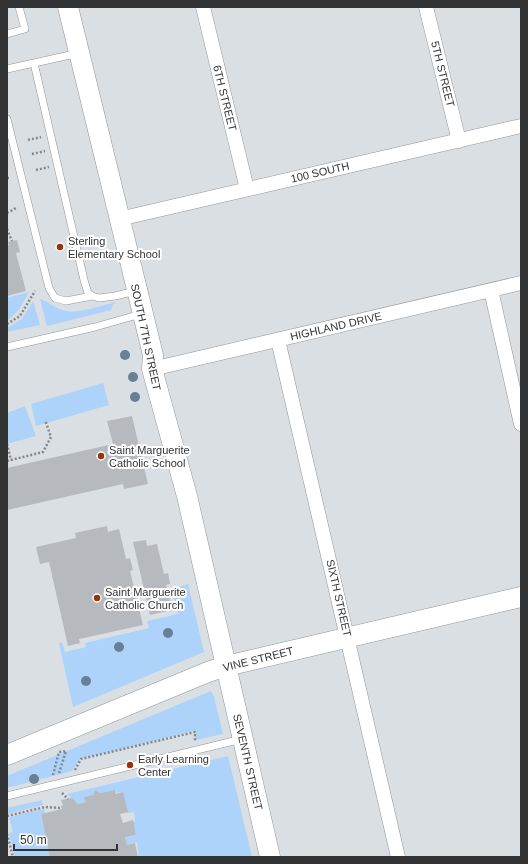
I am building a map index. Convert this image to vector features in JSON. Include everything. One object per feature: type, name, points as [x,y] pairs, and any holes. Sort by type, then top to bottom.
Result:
[{"type":"street","name":"SOUTH 7TH STREET","points":[[68,7],[152,355],[152,369],[187,496],[226,666]]},
{"type":"street","name":"6TH STREET","points":[[203,7],[247,188]]},
{"type":"street","name":"5TH STREET","points":[[426,7],[459,140]]},
{"type":"street","name":"100 SOUTH","points":[[119,219],[247,188],[521,126]]},
{"type":"street","name":"HIGHLAND DRIVE","points":[[152,369],[521,283]]},
{"type":"street","points":[[491,290],[521,424]]},
{"type":"street","name":"SIXTH STREET","points":[[278,340],[398,857]]},
{"type":"street","name":"VINE STREET","points":[[7,755],[208,672],[226,666],[521,597]]},
{"type":"street","name":"SEVENTH STREET","points":[[226,666],[270,857]]},
{"type":"lane","points":[[7,34],[25,29],[19,7]]},
{"type":"lane","points":[[7,69],[79,53]]},
{"type":"lane","points":[[34,63],[88,293],[99,298],[115,296],[136,290]]},
{"type":"lane","points":[[7,119],[49,288],[55,298],[66,301],[92,296]]},
{"type":"lane","points":[[7,347],[95,327],[142,314]]},
{"type":"lane","points":[[7,796],[242,738]]},
{"type":"path","points":[[7,213],[16,208]]},
{"type":"path","points":[[7,229],[12,241]]},
{"type":"path","points":[[7,324],[20,316],[35,291]]},
{"type":"path","points":[[7,461],[43,452],[51,437],[45,420]]},
{"type":"path","points":[[7,444],[11,460]]},
{"type":"path","points":[[73,772],[82,759],[195,732],[195,742],[201,740]]},
{"type":"path","points":[[58,776],[66,752],[59,752],[52,778],[66,774]]},
{"type":"path","points":[[60,791],[68,799]]},
{"type":"path","points":[[7,816],[45,807],[61,808]]},
{"type":"path","points":[[7,834],[13,857]]},
{"type":"shaded area","points":[[29,292],[18,311],[7,321],[7,298]]},
{"type":"shaded area","points":[[40,299],[59,309],[71,312],[116,303],[113,304],[111,310],[47,326]]},
{"type":"shaded area","points":[[33,301],[40,325],[7,332],[7,328],[22,319]]},
{"type":"shaded area","points":[[103,383],[109,405],[36,426],[31,404]]},
{"type":"shaded area","points":[[25,406],[36,436],[7,444],[7,413]]},
{"type":"shaded area","points":[[188,584],[204,652],[73,707],[59,643],[62,642],[65,652],[86,647],[85,643],[149,628],[147,621],[178,614],[172,589]]},
{"type":"shaded area","points":[[211,691],[214,697],[223,734],[195,740],[197,730],[80,759],[72,771],[7,788],[7,776]]},
{"type":"shaded area","points":[[228,756],[252,857],[139,857],[137,842],[127,845],[125,837],[136,835],[133,822],[135,821],[134,812],[127,813],[122,792],[115,793],[114,790],[100,793],[96,790],[94,795],[85,797],[86,802],[78,804],[67,794]]},
{"type":"shaded area","points":[[42,800],[43,805],[7,814],[7,808]]},
{"type":"shaded area","points":[[44,809],[45,813],[41,815],[50,857],[15,857],[9,833],[13,832],[9,817]]},
{"type":"building","points":[[17,240],[20,252],[16,253],[26,291],[7,296],[7,246],[9,245],[8,242]]},
{"type":"building","name":"Saint Marguerite Catholic School","points":[[132,416],[148,484],[124,489],[123,484],[7,510],[7,468],[113,444],[107,421]]},
{"type":"building","name":"Saint Marguerite Catholic Church","points":[[107,526],[108,532],[119,529],[126,559],[130,558],[133,570],[130,571],[143,625],[79,639],[80,643],[68,646],[49,562],[40,564],[36,547],[76,538],[75,533]]},
{"type":"building","points":[[146,540],[147,546],[157,544],[164,574],[168,573],[170,584],[166,585],[172,610],[150,615],[133,542]]},
{"type":"building","name":"Early Learning Center","points":[[96,790],[100,793],[115,790],[115,794],[123,792],[128,812],[120,814],[123,823],[133,820],[136,835],[125,837],[127,845],[135,843],[138,857],[50,857],[41,814],[62,809],[61,806],[63,805],[61,800],[72,798],[78,804],[86,802],[84,797],[94,795]]},
{"type":"place","name":"Sterling Elementary School","points":[[60,247]]},
{"type":"place","name":"Saint Marguerite Catholic School","points":[[101,456]]},
{"type":"place","name":"Saint Marguerite Catholic Church","points":[[97,598]]},
{"type":"place","name":"Early Learning Center","points":[[130,765]]}]
